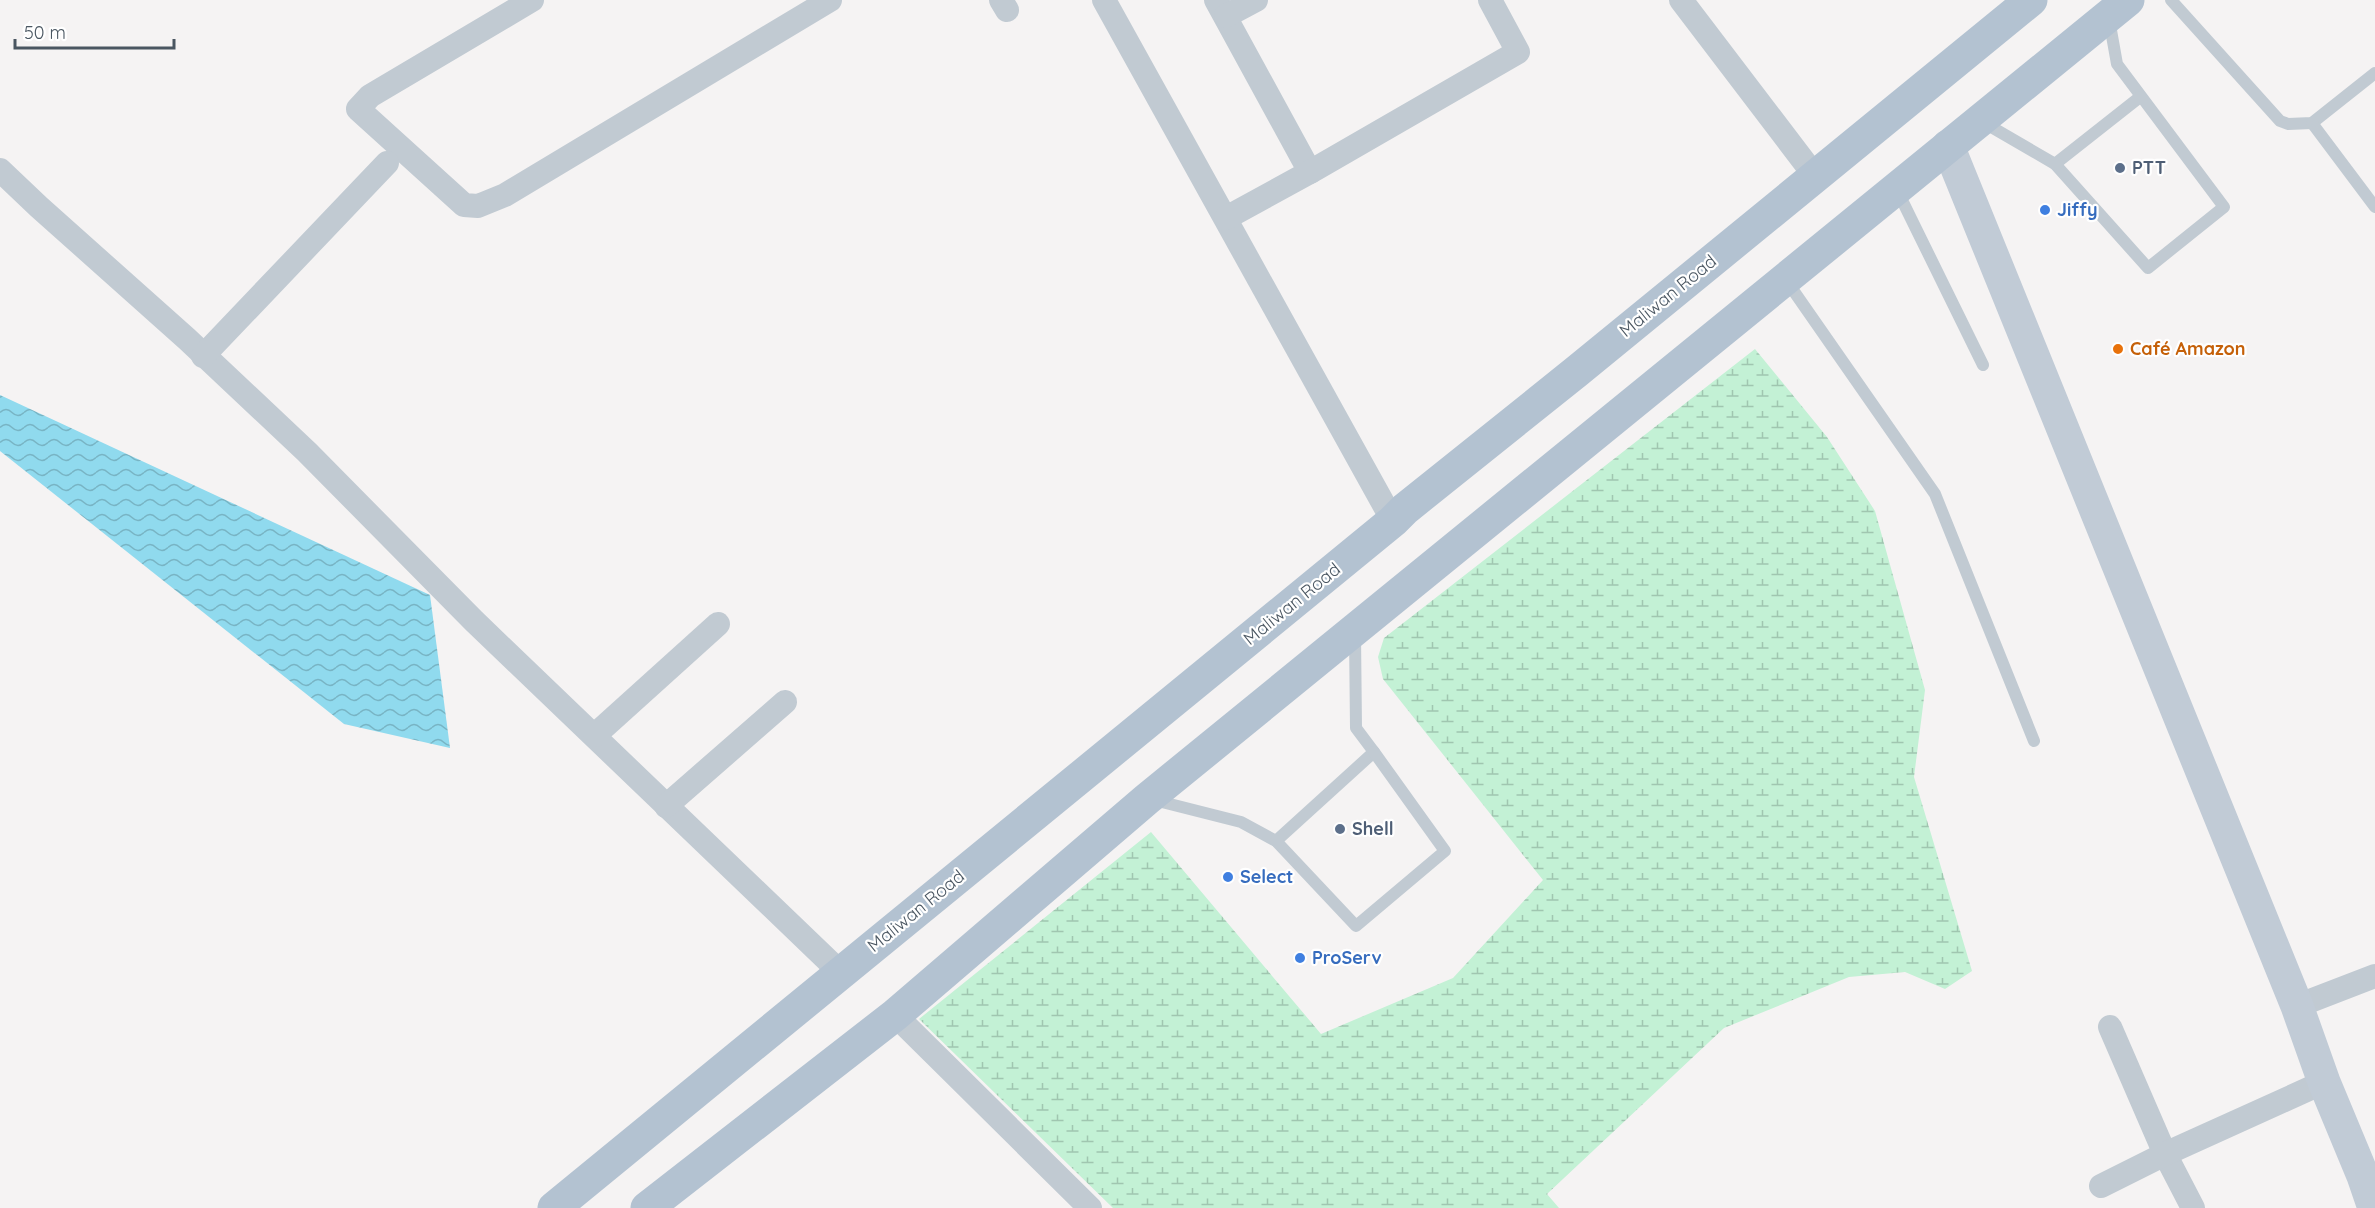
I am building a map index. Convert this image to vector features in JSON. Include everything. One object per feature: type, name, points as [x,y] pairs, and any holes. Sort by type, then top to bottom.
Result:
[{"type":"main road","name":"Maliwan Road","points":[[554,1208],[1393,522],[1405,509],[2031,0]]},
{"type":"main road","points":[[647,1208],[895,1015],[1147,799],[2118,8]]},
{"type":"street","points":[[532,0],[370,96],[358,110],[464,205],[478,206],[505,195],[830,0]]},
{"type":"street","points":[[1104,0],[1393,522]]},
{"type":"street","points":[[1256,0],[1221,8],[1310,172]]},
{"type":"street","points":[[1226,218],[1518,52],[1490,0]]},
{"type":"street","points":[[1681,0],[1815,176]]},
{"type":"street","points":[[1948,146],[2297,1006],[2324,1082],[2369,1173],[2374,1208]]},
{"type":"street","points":[[203,356],[387,163]]},
{"type":"street","points":[[0,170],[307,452],[474,621],[841,973]]},
{"type":"street","points":[[595,735],[718,624]]},
{"type":"street","points":[[666,806],[785,702]]},
{"type":"street","points":[[2297,1006],[2375,976]]},
{"type":"street","points":[[895,1015],[1090,1208]]},
{"type":"street","points":[[2110,1027],[2165,1154],[2193,1208]]},
{"type":"street","points":[[2101,1186],[2165,1154],[2324,1082]]},
{"type":"lane","points":[[2171,0],[2280,121],[2288,124],[2312,123],[2375,73]]},
{"type":"lane","points":[[1980,121],[2055,164],[2148,268],[2224,207],[2117,64],[2118,8]]},
{"type":"lane","points":[[2055,164],[2140,97]]},
{"type":"lane","points":[[2312,123],[2375,206]]},
{"type":"lane","points":[[1896,189],[1983,364]]},
{"type":"lane","points":[[1786,279],[1935,494],[2034,741]]},
{"type":"lane","points":[[1147,799],[1241,822],[1276,842],[1356,926],[1444,851],[1356,728],[1355,629]]},
{"type":"lane","points":[[1276,842],[1374,752]]},
{"type":"green space","points":[[1755,349],[1827,437],[1875,511],[1925,690],[1914,777],[1972,971],[1945,989],[1905,972],[1849,977],[1724,1028],[1547,1194],[1559,1208],[1113,1208],[919,1019],[1151,832],[1321,1034],[1453,978],[1543,880],[1383,679],[1378,657],[1384,638]]},
{"type":"water","points":[[0,395],[430,595],[450,748],[344,724],[0,451]]},
{"type":"place","name":"PTT","points":[[2120,168]]},
{"type":"place","name":"Jiffy","points":[[2045,210]]},
{"type":"place","name":"Café Amazon","points":[[2118,349]]},
{"type":"place","name":"Shell","points":[[1340,829]]},
{"type":"place","name":"Select","points":[[1228,877]]},
{"type":"place","name":"ProServ","points":[[1300,958]]}]
